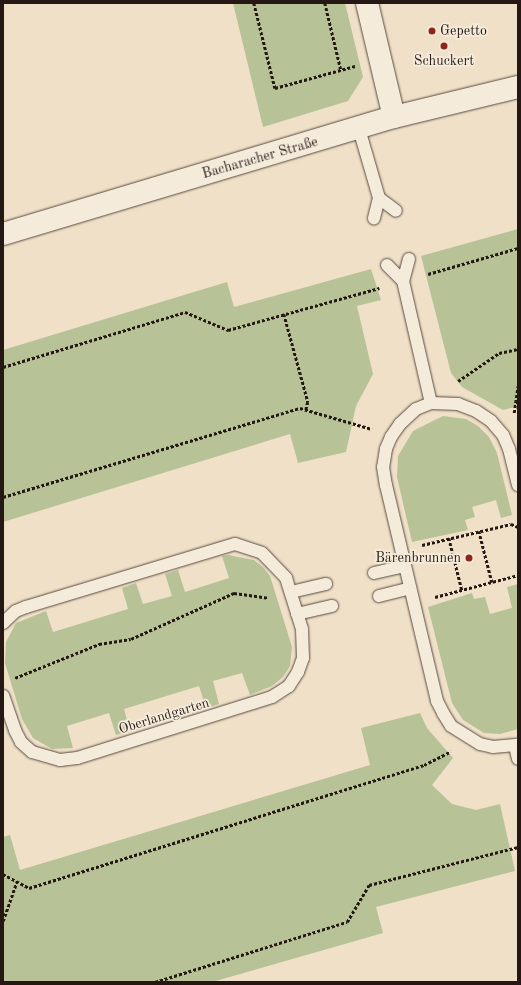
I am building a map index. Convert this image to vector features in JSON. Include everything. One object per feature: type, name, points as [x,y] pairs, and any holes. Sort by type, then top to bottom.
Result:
[{"type":"street","points":[[367,3],[394,117]]},
{"type":"street","name":"Bacharacher Straße","points":[[3,234],[359,129],[394,117],[518,87]]},
{"type":"lane","points":[[359,129],[379,198],[374,218]]},
{"type":"lane","points":[[379,198],[396,211]]},
{"type":"lane","points":[[409,259],[403,281],[431,403]]},
{"type":"lane","points":[[387,265],[403,281]]},
{"type":"lane","points":[[518,485],[510,449],[503,435],[491,421],[476,411],[458,404],[431,403],[407,416],[391,437],[383,467],[437,701],[451,726],[467,738],[494,747],[517,746],[518,759]]},
{"type":"lane","name":"Oberlandgarten","points":[[3,623],[16,611],[26,607],[235,544],[262,553],[286,578],[297,614],[302,642],[302,658],[298,672],[289,686],[272,697],[77,758],[60,760],[32,752],[21,742],[15,730],[3,696]]},
{"type":"lane","points":[[374,573],[405,566]]},
{"type":"lane","points":[[291,592],[326,584]]},
{"type":"lane","points":[[379,596],[410,588]]},
{"type":"lane","points":[[297,614],[332,606]]},
{"type":"path","points":[[254,3],[275,88],[341,70],[325,3]]},
{"type":"path","points":[[3,367],[185,312],[228,330],[518,248]]},
{"type":"path","points":[[284,314],[308,402],[306,410]]},
{"type":"path","points":[[431,403],[499,353],[518,349]]},
{"type":"path","points":[[3,497],[300,408],[377,430],[391,437]]},
{"type":"path","points":[[405,566],[419,546],[511,524],[518,527]]},
{"type":"path","points":[[479,531],[492,582]]},
{"type":"path","points":[[449,538],[462,590]]},
{"type":"path","points":[[410,588],[436,598],[518,575]]},
{"type":"path","points":[[17,677],[99,644],[131,639],[234,593],[268,598]]},
{"type":"path","points":[[3,874],[29,888],[424,765],[450,751],[467,738]]},
{"type":"path","points":[[155,982],[347,922],[369,885],[518,847]]},
{"type":"path","points":[[3,921],[17,881]]},
{"type":"green space","points":[[233,3],[345,3],[363,77],[348,101],[263,127]]},
{"type":"green space","points":[[518,229],[518,406],[503,410],[462,387],[451,373],[421,256]]},
{"type":"green space","points":[[371,269],[381,300],[357,306],[373,374],[356,406],[346,452],[298,463],[290,434],[3,522],[3,350],[227,282],[234,307]]},
{"type":"green space","points":[[443,416],[466,419],[478,426],[489,437],[497,453],[512,515],[501,518],[496,500],[472,507],[475,517],[465,520],[468,530],[412,542],[397,477],[398,456],[413,431]]},
{"type":"green space","points":[[228,555],[254,560],[263,567],[270,576],[292,647],[290,666],[283,677],[272,686],[250,695],[242,673],[213,681],[219,704],[206,708],[199,686],[124,709],[130,731],[116,735],[109,713],[67,726],[73,748],[52,749],[33,738],[22,719],[5,663],[6,642],[16,623],[46,611],[53,632],[128,609],[122,588],[136,583],[143,604],[172,596],[165,574],[178,570],[185,592],[229,578],[222,556]]},
{"type":"green space","points":[[518,584],[518,729],[500,734],[484,733],[463,720],[452,703],[428,607],[472,593],[474,599],[485,597],[490,614],[512,608],[507,587]]},
{"type":"green space","points":[[420,713],[427,728],[453,758],[432,785],[452,804],[476,810],[500,804],[515,871],[376,907],[383,933],[212,982],[3,982],[3,837],[10,835],[20,870],[370,765],[361,728]]},
{"type":"place","name":"Gepetto","points":[[432,31]]},
{"type":"place","name":"Schuckert","points":[[444,46]]},
{"type":"place","name":"Bärenbrunnen","points":[[469,558]]}]
